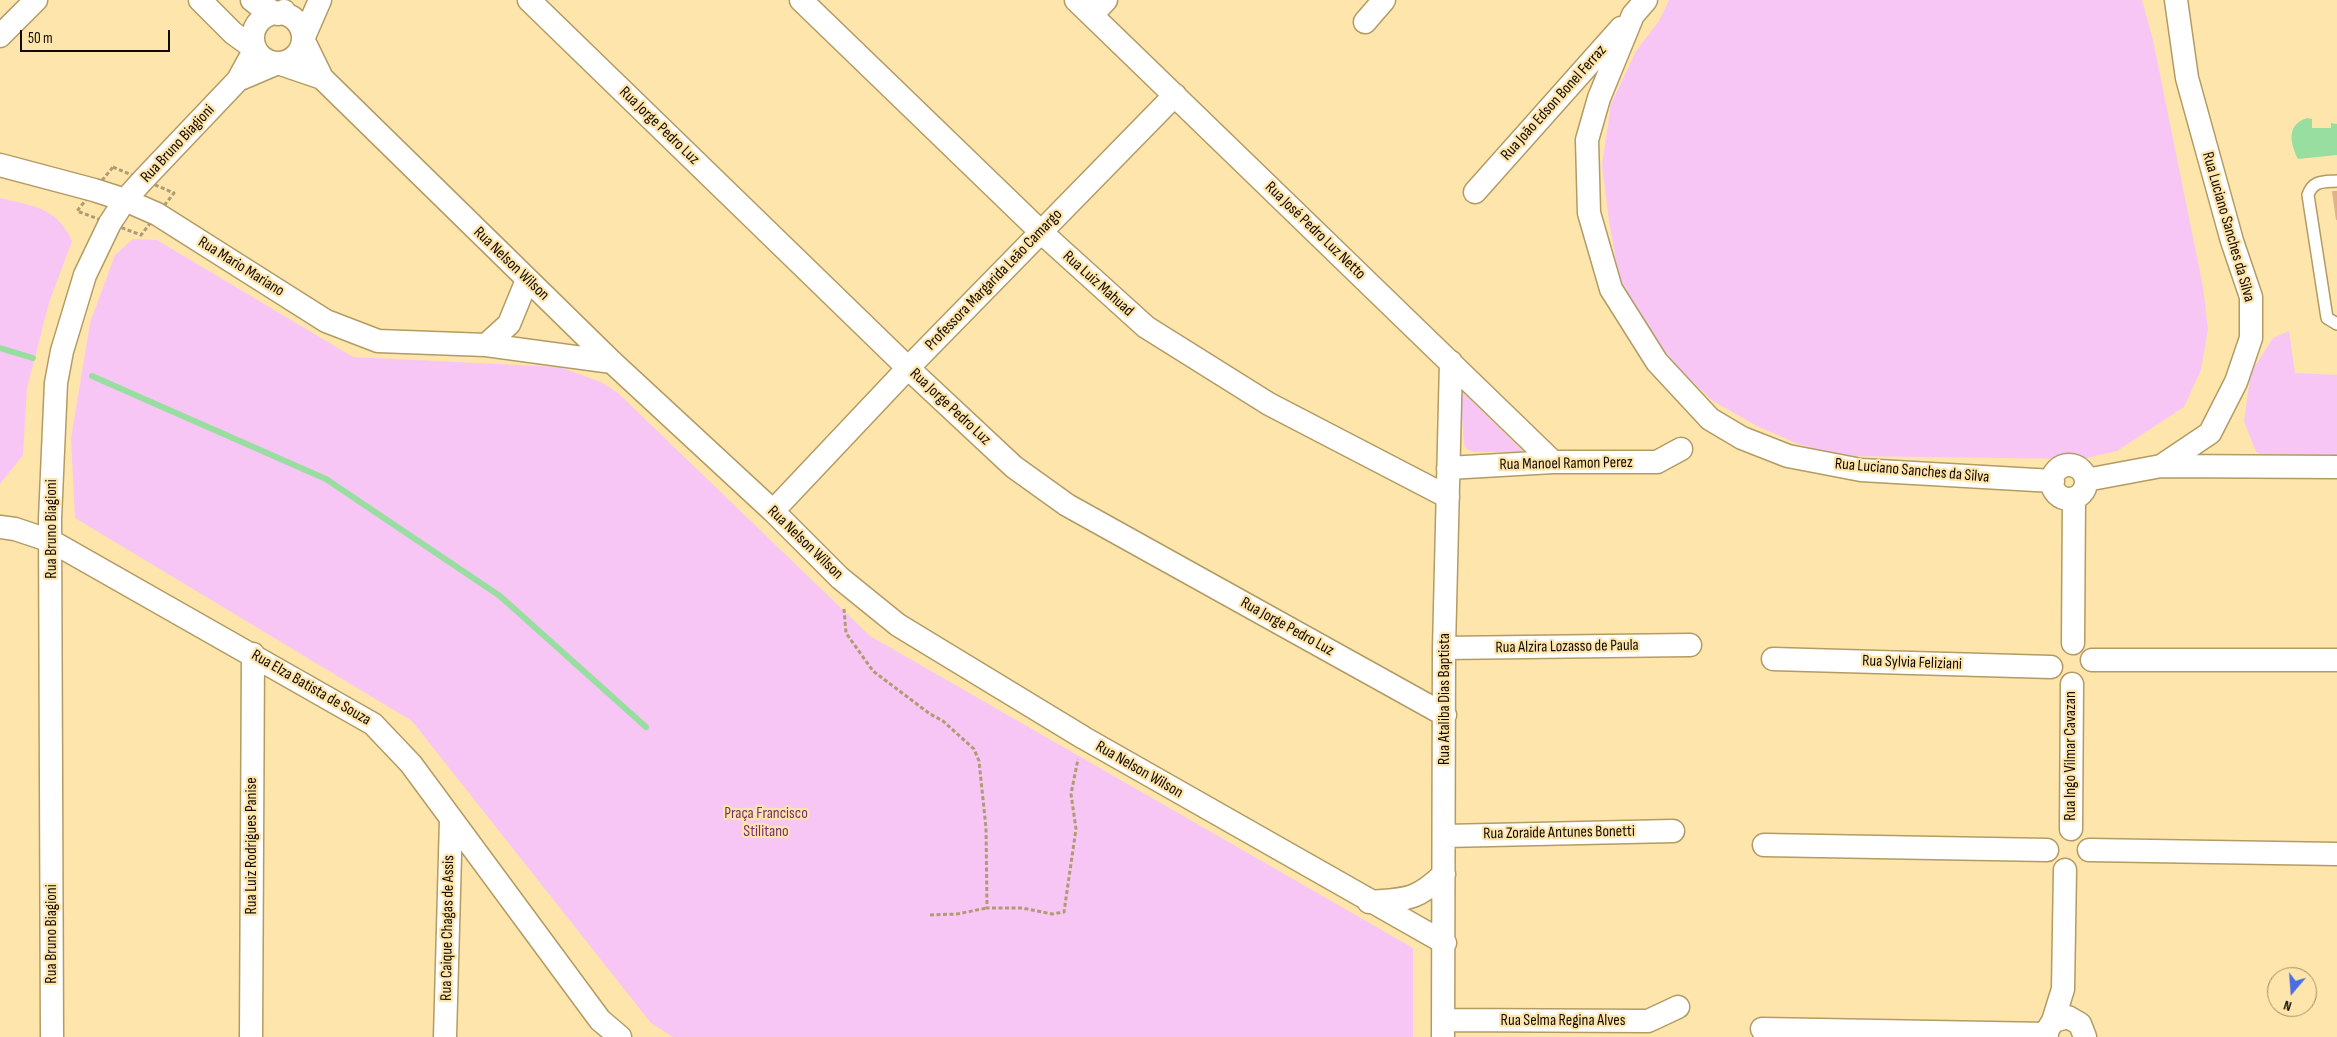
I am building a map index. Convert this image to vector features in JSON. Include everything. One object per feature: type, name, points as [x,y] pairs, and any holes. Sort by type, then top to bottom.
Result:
[{"type":"street","points":[[0,36],[36,0]]},
{"type":"street","points":[[200,0],[233,33],[255,49],[265,60],[278,63],[293,58],[302,46],[303,39],[320,0]]},
{"type":"street","points":[[252,0],[278,14],[286,15],[298,24],[303,39]]},
{"type":"street","points":[[255,49],[253,35],[256,28],[265,18],[311,0]]},
{"type":"street","name":"Rua Jorge Pedro Luz","points":[[529,0],[908,368],[1014,467],[1067,505],[1445,715]]},
{"type":"street","name":"Rua Luiz Mahuad","points":[[801,0],[1041,232],[1146,327],[1269,404],[1448,496]]},
{"type":"street","name":"Rua José Pedro Luz Netto","points":[[1076,0],[1099,8],[1175,95],[1553,462]]},
{"type":"street","points":[[1365,22],[1384,0]]},
{"type":"street","name":"Rua Luciano Sanches da Silva","points":[[1639,8],[1599,98],[1587,140],[1589,213],[1611,289],[1657,362],[1710,419],[1742,438],[1788,456],[1861,470],[2052,481],[2059,469],[2071,465],[2082,472],[2080,489],[2161,466],[2210,433],[2236,382],[2251,338],[2251,297],[2232,241],[2187,78],[2183,1]]},
{"type":"street","name":"Rua João Edson Bonel Ferraz","points":[[1475,192],[1639,8]]},
{"type":"street","name":"Rua Nelson Wilson","points":[[303,39],[322,78],[527,280],[612,362],[773,511],[840,578],[898,625],[1084,738],[1444,943]]},
{"type":"street","name":"Rua Bruno Biagioni","points":[[52,1037],[51,541],[53,434],[56,383],[62,352],[85,275],[110,223],[125,200],[238,80],[255,49]]},
{"type":"street","name":"Rua Bruno Biagioni","points":[[238,80],[278,63]]},
{"type":"street","name":"Rua Nelson Wilson","points":[[278,63],[322,78]]},
{"type":"street","name":"Professora Margarida Leão Camargo","points":[[773,511],[908,368],[1175,95]]},
{"type":"street","name":"Rua Mario Mariano","points":[[0,165],[125,200],[157,214],[326,321],[378,341],[486,345],[612,362]]},
{"type":"street","points":[[486,345],[509,324],[527,280]]},
{"type":"street","name":"Rua Ataliba Dias Baptista","points":[[1444,1028],[1444,648],[1451,362]]},
{"type":"street","points":[[2210,433],[2229,466]]},
{"type":"street","name":"Rua Manoel Ramon Perez","points":[[1448,468],[1553,462],[1657,462],[1681,448]]},
{"type":"street","points":[[2161,466],[2337,467]]},
{"type":"street","points":[[2073,643],[2080,489]]},
{"type":"street","name":"Rua Elza Batista de Souza","points":[[0,527],[15,529],[51,541],[254,654],[374,724],[411,764],[600,1020],[620,1037]]},
{"type":"street","points":[[2073,643],[2084,647],[2092,660],[2088,676],[2082,681],[2072,684],[2060,680],[2051,666],[2055,651],[2061,646],[2073,643]]},
{"type":"street","name":"Rua Alzira Lozasso de Paula","points":[[1444,648],[1690,645]]},
{"type":"street","name":"Rua Luiz Rodrigues Panise","points":[[251,1037],[254,654]]},
{"type":"street","name":"Rua Sylvia Feliziani","points":[[1772,659],[2051,666]]},
{"type":"street","points":[[2092,660],[2337,660]]},
{"type":"street","name":"Rua Ingo Vilmar Cavazan","points":[[2071,829],[2072,684]]},
{"type":"street","name":"Rua Caique Chagas de Assis","points":[[445,1037],[451,819]]},
{"type":"street","points":[[2071,829],[2084,837],[2089,850],[2088,856],[2080,866],[2065,870],[2052,863],[2047,850],[2048,844],[2056,833],[2071,829]]},
{"type":"street","name":"Rua Zoraide Antunes Bonetti","points":[[1445,836],[1672,831]]},
{"type":"street","points":[[1764,845],[2047,850]]},
{"type":"street","points":[[2089,850],[2337,854]]},
{"type":"street","points":[[1762,1029],[2061,1029],[2065,870]]},
{"type":"street","points":[[1369,902],[1405,899],[1426,891],[1444,874]]},
{"type":"street","name":"Rua Selma Regina Alves","points":[[1444,1028],[1648,1022],[1678,1007]]},
{"type":"lane","points":[[2337,181],[2315,183],[2308,195],[2328,318],[2337,324]]},
{"type":"path","points":[[840,578],[846,634],[873,670],[930,714],[943,721],[974,749],[977,755],[986,828],[987,908]]},
{"type":"path","points":[[930,915],[956,914],[987,908],[1022,908],[1052,914],[1064,912],[1076,829],[1071,794],[1084,738]]},
{"type":"green space","points":[[1669,0],[2142,0],[2153,40],[2203,287],[2208,329],[2201,370],[2184,407],[2117,451],[2082,459],[1845,456],[1798,444],[1757,426],[1713,401],[1677,367],[1646,326],[1619,277],[1602,165],[1611,104],[1636,51],[1659,21]]},
{"type":"green space","points":[[0,198],[34,206],[51,214],[66,229],[72,241],[49,303],[27,388],[23,455],[0,484]]},
{"type":"green space","name":"Praça Francisco Stilitano","points":[[133,239],[157,240],[353,357],[560,367],[603,383],[618,393],[870,636],[1413,948],[1413,1037],[673,1037],[651,1023],[412,721],[75,518],[71,439],[90,323],[115,255]]},
{"type":"green space","points":[[2289,331],[2295,373],[2337,375],[2337,465],[2286,467],[2256,452],[2244,421],[2251,372],[2273,338]]},
{"type":"green space","points":[[1460,390],[1524,452],[1474,452],[1467,449],[1464,444]]},
{"type":"shaded area","points":[[2307,118],[2312,119],[2312,128],[2331,128],[2331,123],[2337,124],[2337,155],[2298,159],[2293,147],[2293,130],[2300,121]]},
{"type":"building","points":[[2332,191],[2337,191],[2337,220],[2336,220]]},
{"type":"waterway","points":[[0,348],[33,358]]},
{"type":"waterway","points":[[92,376],[326,479],[500,596],[646,727]]}]
